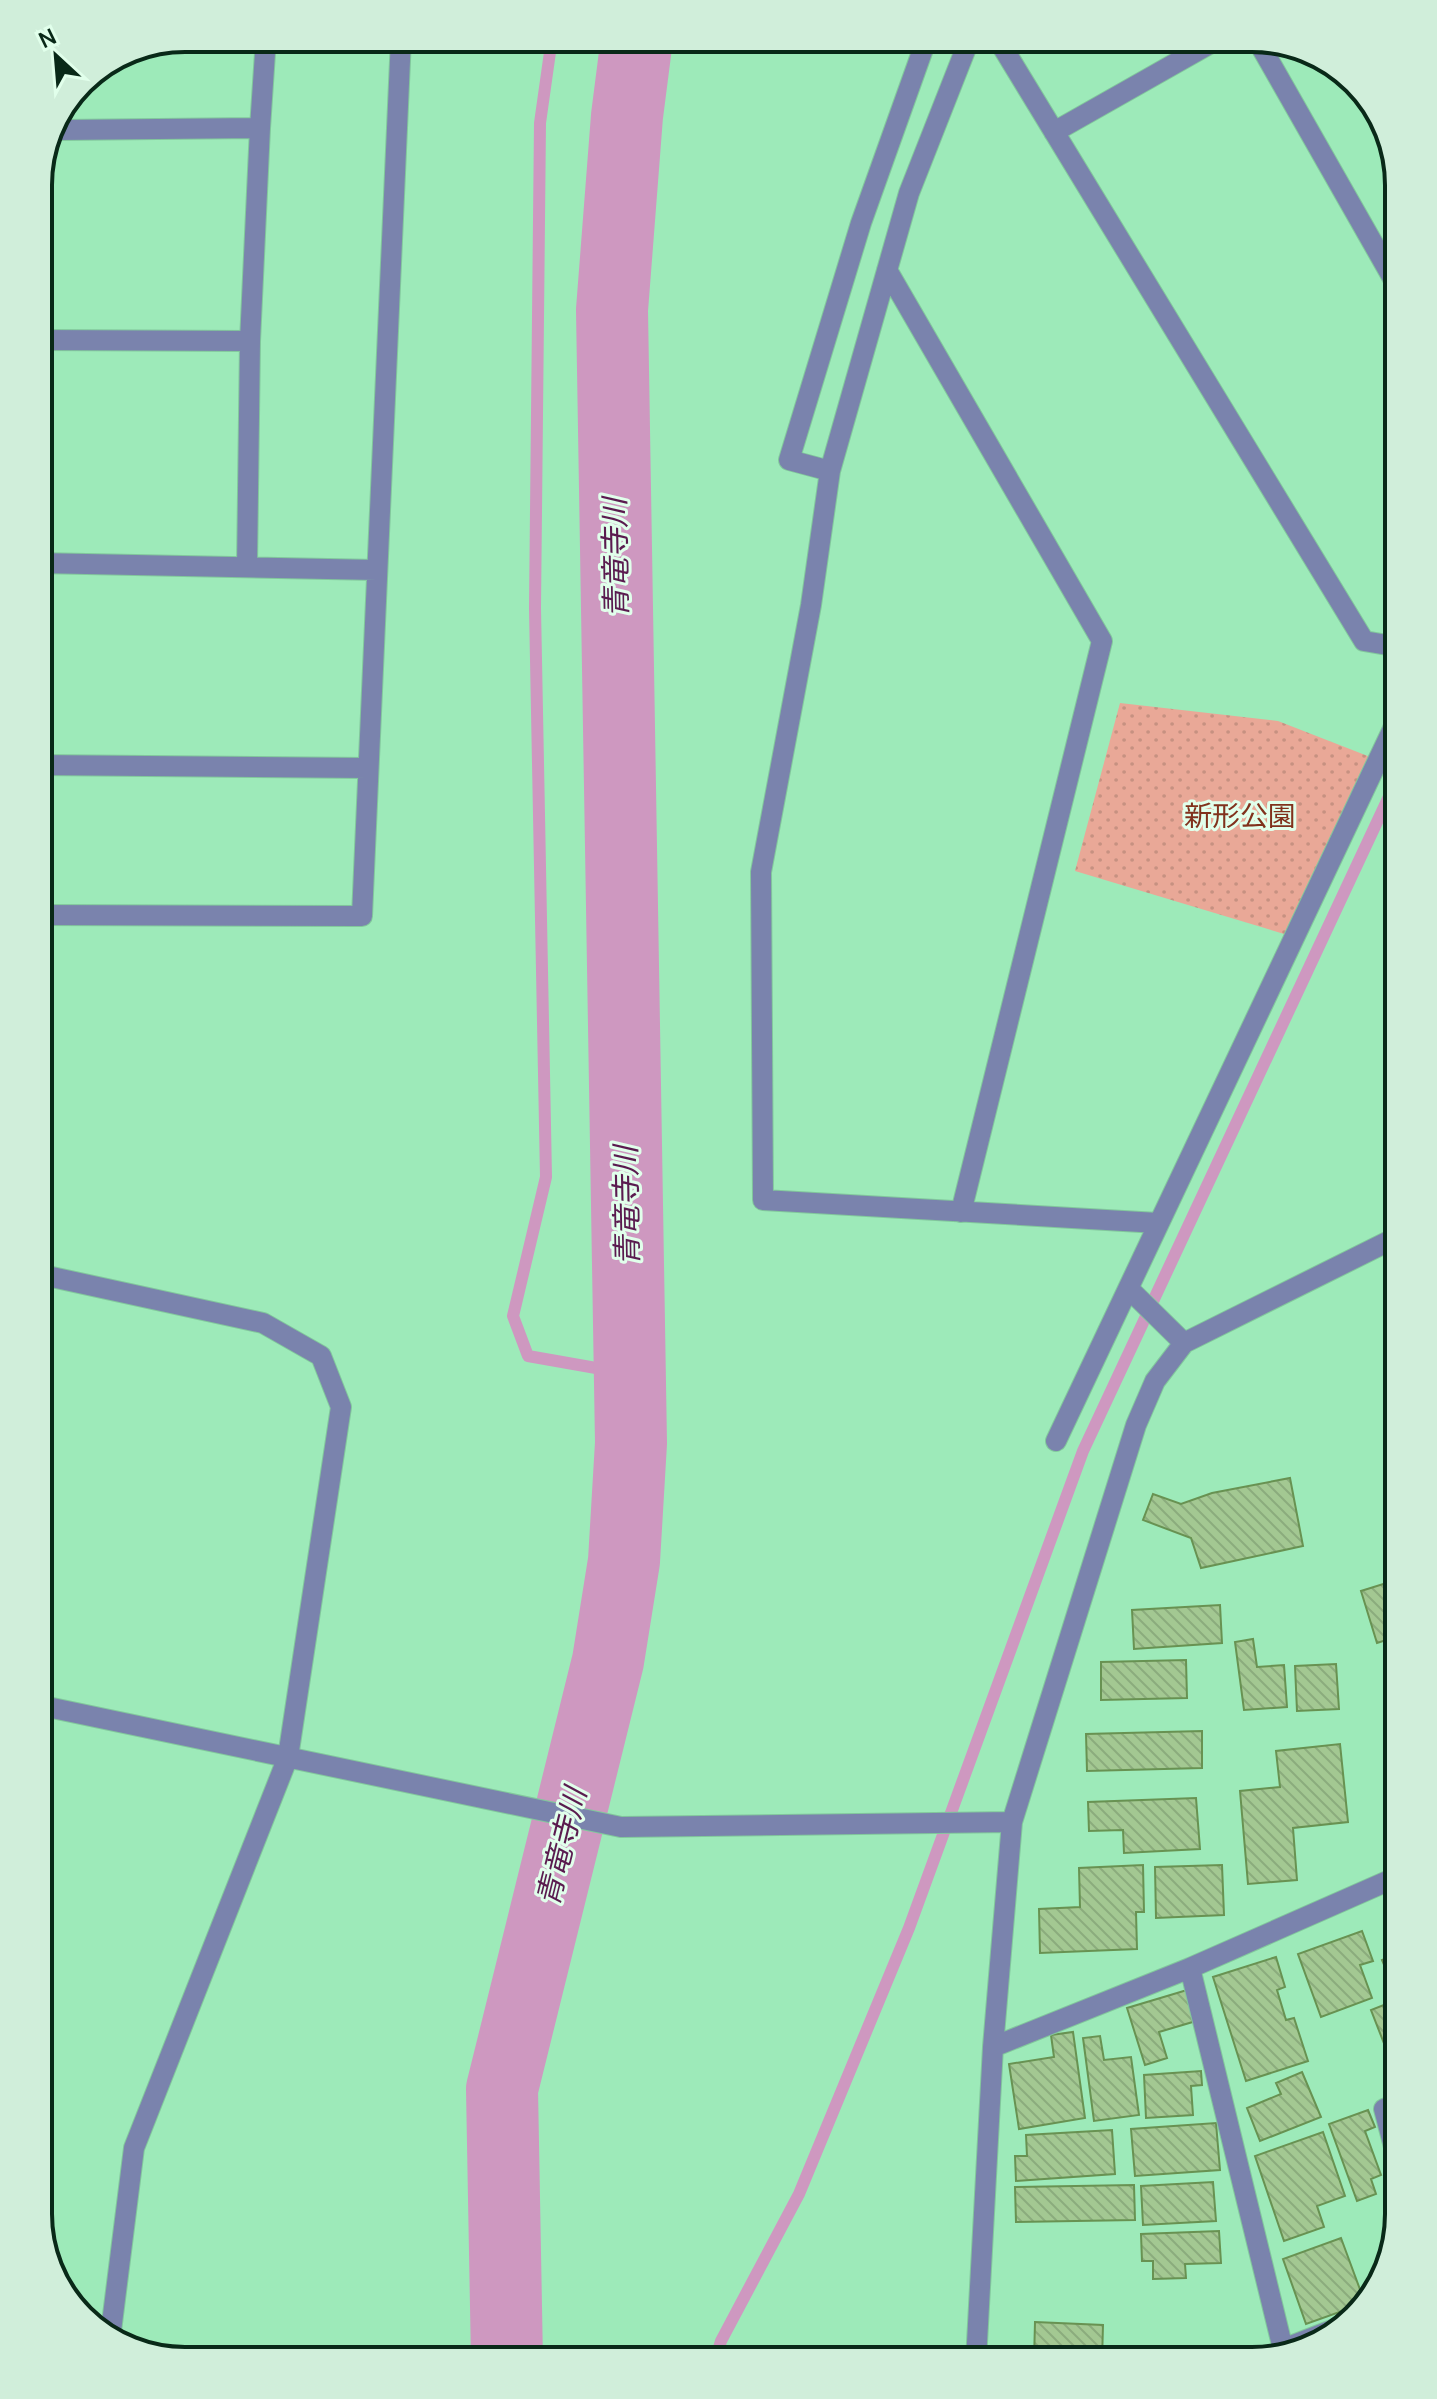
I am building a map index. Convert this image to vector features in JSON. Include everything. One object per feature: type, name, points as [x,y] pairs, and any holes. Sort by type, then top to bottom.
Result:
[{"type":"street","points":[[247,567],[250,341],[265,52]]},
{"type":"street","points":[[52,915],[362,916],[400,52]]},
{"type":"street","points":[[830,471],[789,460],[861,223],[922,52]]},
{"type":"street","points":[[964,52],[909,193],[830,471],[811,605],[761,872],[763,1200],[1158,1223]]},
{"type":"street","points":[[1005,52],[1364,641],[1385,645]]},
{"type":"street","points":[[1054,132],[1195,52]]},
{"type":"street","points":[[1264,53],[1385,264]]},
{"type":"street","points":[[64,130],[260,128]]},
{"type":"street","points":[[887,270],[1102,641],[961,1212]]},
{"type":"street","points":[[52,340],[250,341]]},
{"type":"street","points":[[52,563],[377,570]]},
{"type":"street","points":[[1056,1441],[1385,745]]},
{"type":"street","points":[[52,765],[368,768]]},
{"type":"street","points":[[977,2347],[993,2047],[1012,1822],[1136,1425],[1155,1381],[1184,1343],[1385,1243]]},
{"type":"street","points":[[52,1277],[263,1323],[321,1356],[341,1407],[288,1757],[134,2148],[112,2325]]},
{"type":"street","points":[[1129,1289],[1184,1343]]},
{"type":"street","points":[[52,1708],[621,1827],[1012,1822]]},
{"type":"street","points":[[993,2047],[1190,1968],[1385,1882]]},
{"type":"street","points":[[1190,1968],[1282,2343]]},
{"type":"green space","name":"新形公園","points":[[1120,703],[1278,721],[1378,760],[1294,937],[1075,871]]},
{"type":"building","points":[[1290,1478],[1303,1546],[1201,1568],[1191,1538],[1143,1520],[1153,1494],[1181,1504],[1212,1493]]},
{"type":"building","points":[[1385,1583],[1385,1640],[1377,1643],[1361,1591]]},
{"type":"building","points":[[1220,1605],[1222,1643],[1134,1649],[1132,1610]]},
{"type":"building","points":[[1253,1639],[1257,1667],[1284,1665],[1287,1707],[1244,1710],[1235,1642]]},
{"type":"building","points":[[1186,1660],[1187,1698],[1101,1700],[1101,1662]]},
{"type":"building","points":[[1336,1664],[1339,1709],[1297,1711],[1295,1666]]},
{"type":"building","points":[[1202,1731],[1202,1768],[1087,1771],[1086,1734]]},
{"type":"building","points":[[1340,1744],[1348,1822],[1293,1828],[1297,1880],[1248,1884],[1240,1791],[1280,1787],[1276,1751]]},
{"type":"building","points":[[1196,1798],[1200,1849],[1124,1853],[1123,1830],[1089,1831],[1088,1802]]},
{"type":"building","points":[[1143,1865],[1144,1912],[1136,1912],[1137,1949],[1040,1953],[1039,1909],[1080,1907],[1079,1868]]},
{"type":"building","points":[[1222,1865],[1224,1915],[1156,1918],[1155,1867]]},
{"type":"building","points":[[1362,1931],[1373,1961],[1360,1965],[1372,1998],[1321,2017],[1298,1954]]},
{"type":"building","points":[[1276,1957],[1285,1987],[1277,1990],[1286,2020],[1294,2018],[1308,2061],[1246,2081],[1213,1977]]},
{"type":"building","points":[[1187,1990],[1196,2021],[1159,2032],[1167,2058],[1145,2065],[1127,2008]]},
{"type":"building","points":[[1385,2004],[1385,2046],[1371,2010]]},
{"type":"building","points":[[1073,2032],[1085,2118],[1019,2129],[1009,2064],[1054,2057],[1051,2035]]},
{"type":"building","points":[[1100,2036],[1104,2060],[1131,2057],[1139,2115],[1094,2121],[1083,2038]]},
{"type":"building","points":[[1201,2071],[1202,2085],[1191,2086],[1193,2115],[1146,2118],[1144,2075]]},
{"type":"building","points":[[1302,2072],[1321,2117],[1260,2141],[1247,2108],[1281,2094],[1276,2083]]},
{"type":"building","points":[[1368,2110],[1375,2127],[1365,2131],[1381,2175],[1371,2179],[1376,2194],[1357,2201],[1329,2124]]},
{"type":"building","points":[[1216,2123],[1220,2170],[1135,2176],[1131,2129]]},
{"type":"building","points":[[1112,2130],[1115,2174],[1016,2181],[1015,2156],[1027,2156],[1026,2135]]},
{"type":"building","points":[[1323,2132],[1345,2196],[1317,2206],[1324,2227],[1284,2241],[1255,2156]]},
{"type":"building","points":[[1213,2182],[1216,2221],[1143,2225],[1141,2186]]},
{"type":"building","points":[[1134,2185],[1135,2220],[1016,2222],[1015,2187]]},
{"type":"building","points":[[1219,2231],[1221,2263],[1185,2264],[1186,2278],[1153,2279],[1153,2261],[1142,2261],[1141,2234]]},
{"type":"building","points":[[1341,2238],[1361,2291],[1343,2311],[1306,2324],[1283,2259]]},
{"type":"building","points":[[1035,2322],[1103,2325],[1102,2347],[1034,2347]]},
{"type":"waterway","points":[[550,52],[540,123],[535,608],[546,1177],[513,1316],[528,1356],[630,1374]]},
{"type":"waterway","name":"青竜寺川","points":[[507,2347],[502,2089],[608,1661],[624,1561],[631,1443],[612,310],[627,116],[635,52]]},
{"type":"waterway","points":[[719,2347],[799,2194],[909,1928],[1083,1451],[1385,805]]}]
